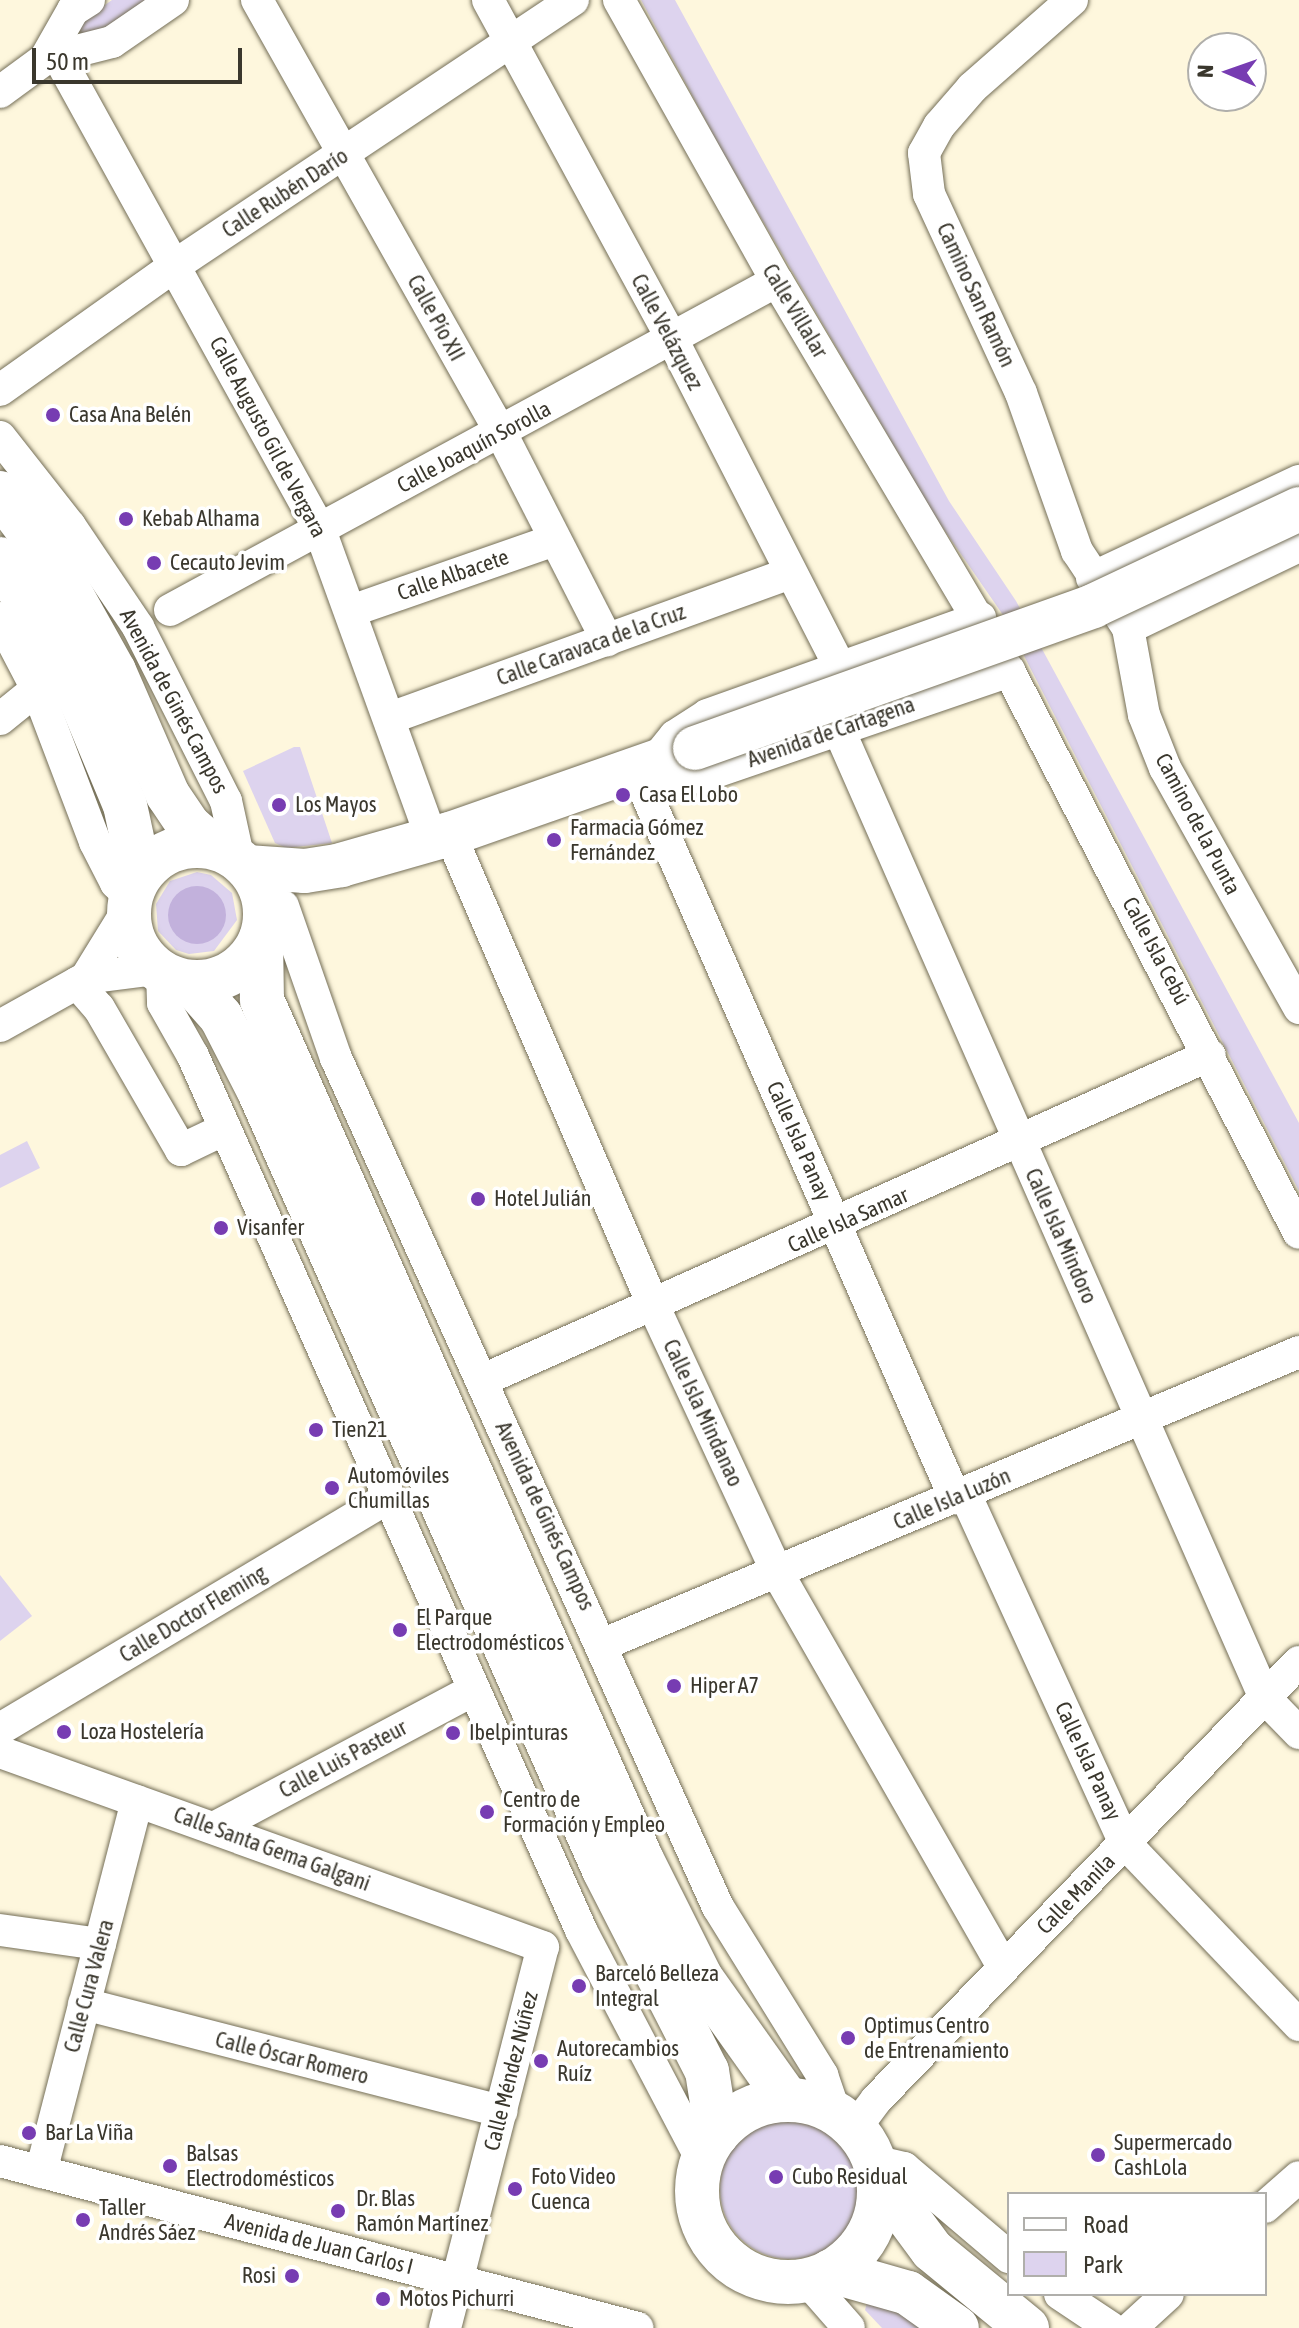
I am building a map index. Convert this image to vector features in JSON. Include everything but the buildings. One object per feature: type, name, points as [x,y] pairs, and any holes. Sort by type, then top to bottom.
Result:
[{"type":"main road","name":"Avenida de Ginés Campos","points":[[0,493],[57,569],[99,646],[168,795],[188,825],[233,858]]},
{"type":"main road","name":"Avenida de Cartagena","points":[[341,865],[633,775],[695,748],[1093,606],[1299,509]]},
{"type":"main road","points":[[0,559],[68,669],[125,805],[134,942],[221,1017],[259,1091],[598,1855],[707,2071],[710,2148],[698,2201],[718,2249],[761,2278],[818,2275],[908,2293],[957,2328]]},
{"type":"main road","points":[[133,893],[172,850],[305,871],[341,865]]},
{"type":"main road","points":[[233,858],[262,895],[269,924],[262,1000],[641,1858],[701,1978],[787,2099],[861,2145],[879,2199],[864,2241],[818,2275]]},
{"type":"main road","points":[[169,975],[232,972],[269,924],[341,865]]},
{"type":"main road","points":[[710,2148],[731,2119],[758,2104],[787,2099]]},
{"type":"main road","name":"Avenida de Ginés Campos","points":[[861,2145],[932,2250],[1027,2328]]},
{"type":"street","points":[[52,57],[73,10],[89,0]]},
{"type":"street","points":[[0,92],[52,57],[112,42],[173,0]]},
{"type":"street","name":"Calle Pío XII","points":[[257,0],[501,433],[607,640]]},
{"type":"street","name":"Calle Velázquez","points":[[488,0],[672,339],[840,668]]},
{"type":"street","name":"Calle Rubén Darío","points":[[0,390],[177,264],[573,0]]},
{"type":"street","name":"Calle Villalar","points":[[619,0],[777,281],[1009,671]]},
{"type":"street","name":"Camino San Ramón","points":[[1072,0],[972,88],[924,153],[929,194],[1021,393],[1092,578],[1128,628]]},
{"type":"street","name":"Calle Augusto Gil de Vergara","points":[[52,57],[177,264],[320,530],[390,718],[441,836]]},
{"type":"street","name":"Calle Joaquín Sorolla","points":[[170,610],[777,281]]},
{"type":"street","name":"Avenida de Ginés Campos","points":[[0,437],[70,526],[138,627],[226,801],[233,858]]},
{"type":"street","points":[[1092,578],[1299,481]]},
{"type":"street","name":"Calle Albacete","points":[[351,611],[555,540]]},
{"type":"street","points":[[1128,628],[1299,546]]},
{"type":"street","name":"Calle Caravaca de la Cruz","points":[[390,718],[791,573]]},
{"type":"street","points":[[0,618],[37,689],[95,842],[116,883],[133,893],[81,981]]},
{"type":"street","name":"Avenida de Cartagena","points":[[633,775],[675,736],[707,715],[980,618]]},
{"type":"street","name":"Camino de la Punta","points":[[1128,628],[1144,715],[1165,768],[1299,1008]]},
{"type":"street","name":"Avenida de Cartagena","points":[[633,775],[703,776],[1009,671]]},
{"type":"street","name":"Calle Isla Cebú","points":[[1009,671],[1210,1055],[1299,1233]]},
{"type":"street","points":[[0,719],[37,689]]},
{"type":"street","name":"Calle Isla Mindoro","points":[[839,730],[1265,1698],[1299,1733]]},
{"type":"street","name":"Calle Isla Panay","points":[[633,775],[960,1496],[1125,1843],[1299,2025]]},
{"type":"street","name":"Calle Isla Mindanao","points":[[441,836],[777,1572],[1004,1968]]},
{"type":"street","name":"Avenida de Ginés Campos","points":[[269,924],[336,1058],[604,1644],[718,1907],[822,2075],[861,2145]]},
{"type":"street","points":[[0,1026],[81,981],[169,975],[163,1003],[225,1129],[581,1930],[710,2148]]},
{"type":"street","points":[[81,981],[181,1150],[225,1129]]},
{"type":"street","name":"Calle Isla Samar","points":[[483,1380],[654,1307],[1210,1055]]},
{"type":"street","name":"Calle Isla Luzón","points":[[604,1644],[1299,1352]]},
{"type":"street","name":"Calle Doctor Fleming","points":[[0,1729],[387,1498]]},
{"type":"street","name":"Calle Manila","points":[[861,2145],[1004,1968],[1299,1662]]},
{"type":"street","name":"Calle Luis Pasteur","points":[[214,1828],[473,1690]]},
{"type":"street","name":"Calle Santa Gema Galgani","points":[[0,1752],[543,1947]]},
{"type":"street","name":"Calle Cura Valera","points":[[41,2172],[137,1801]]},
{"type":"street","points":[[0,1930],[100,1944]]},
{"type":"street","points":[[543,1947],[581,1930]]},
{"type":"street","name":"Calle Méndez Núñez","points":[[445,2328],[543,1947]]},
{"type":"street","name":"Calle Óscar Romero","points":[[84,2004],[501,2111]]},
{"type":"street","points":[[861,2145],[904,2168],[1007,2255]]},
{"type":"street","name":"Avenida de Juan Carlos I","points":[[0,2161],[638,2328]]},
{"type":"street","points":[[1267,2205],[1299,2177]]},
{"type":"street","points":[[818,2275],[849,2328]]},
{"type":"street","points":[[1063,2296],[1111,2328]]},
{"type":"street","points":[[1131,2328],[1166,2296]]},
{"type":"green space","points":[[112,0],[150,0],[87,42],[81,38],[75,26]]},
{"type":"green space","points":[[641,0],[675,0],[949,501],[1016,601],[1299,1123],[1299,1191],[1003,615],[936,518],[722,151]]},
{"type":"green space","points":[[300,747],[332,843],[286,848],[275,843],[243,771]]},
{"type":"green space","points":[[197,872],[211,875],[232,893],[237,920],[214,951],[189,954],[176,950],[158,931],[156,904],[170,881]]},
{"type":"green space","points":[[27,1141],[40,1168],[0,1188],[0,1155]]},
{"type":"green space","points":[[0,1575],[32,1616],[0,1641]]},
{"type":"green space","points":[[790,2119],[817,2124],[840,2139],[855,2162],[860,2189],[855,2216],[840,2239],[817,2254],[790,2259],[763,2254],[740,2239],[725,2216],[720,2189],[725,2162],[740,2139],[763,2124]]},
{"type":"green space","points":[[867,2303],[897,2311],[921,2328],[882,2328],[865,2310]]},
{"type":"shaded area","points":[[197,886],[208,888],[217,895],[224,904],[224,926],[217,935],[208,942],[197,944],[186,942],[177,935],[170,926],[168,915],[170,904],[177,895],[186,888]]},
{"type":"place","name":"Casa Ana Belén","points":[[53,415]]},
{"type":"place","name":"Kebab Alhama","points":[[126,519]]},
{"type":"place","name":"Cecauto Jevim","points":[[154,563]]},
{"type":"place","name":"Casa El Lobo","points":[[623,795]]},
{"type":"place","name":"Los Mayos","points":[[279,805]]},
{"type":"place","name":"Farmacia Gómez Fernández","points":[[554,840]]},
{"type":"place","name":"Hotel Julián","points":[[478,1199]]},
{"type":"place","name":"Visanfer","points":[[221,1228]]},
{"type":"place","name":"Tien21","points":[[316,1430]]},
{"type":"place","name":"Automóviles Chumillas","points":[[332,1488]]},
{"type":"place","name":"El Parque Electrodomésticos","points":[[400,1630]]},
{"type":"place","name":"Hiper A7","points":[[674,1686]]},
{"type":"place","name":"Loza Hostelería","points":[[64,1732]]},
{"type":"place","name":"Ibelpinturas","points":[[453,1733]]},
{"type":"place","name":"Centro de Formación y Empleo","points":[[487,1812]]},
{"type":"place","name":"Barceló Belleza Integral","points":[[579,1986]]},
{"type":"place","name":"Optimus Centro de Entrenamiento","points":[[848,2038]]},
{"type":"place","name":"Autorecambios Ruíz","points":[[541,2061]]},
{"type":"place","name":"Bar La Viña","points":[[29,2133]]},
{"type":"place","name":"Supermercado CashLola","points":[[1098,2155]]},
{"type":"place","name":"Balsas Electrodomésticos","points":[[170,2166]]},
{"type":"place","name":"Cubo Residual","points":[[776,2177]]},
{"type":"place","name":"Foto Video Cuenca","points":[[515,2189]]},
{"type":"place","name":"Dr. Blas Ramón Martínez","points":[[338,2211]]},
{"type":"place","name":"Taller Andrés Sáez","points":[[83,2220]]},
{"type":"place","name":"Rosi","points":[[292,2276]]},
{"type":"place","name":"Motos Pichurri","points":[[383,2299]]}]
